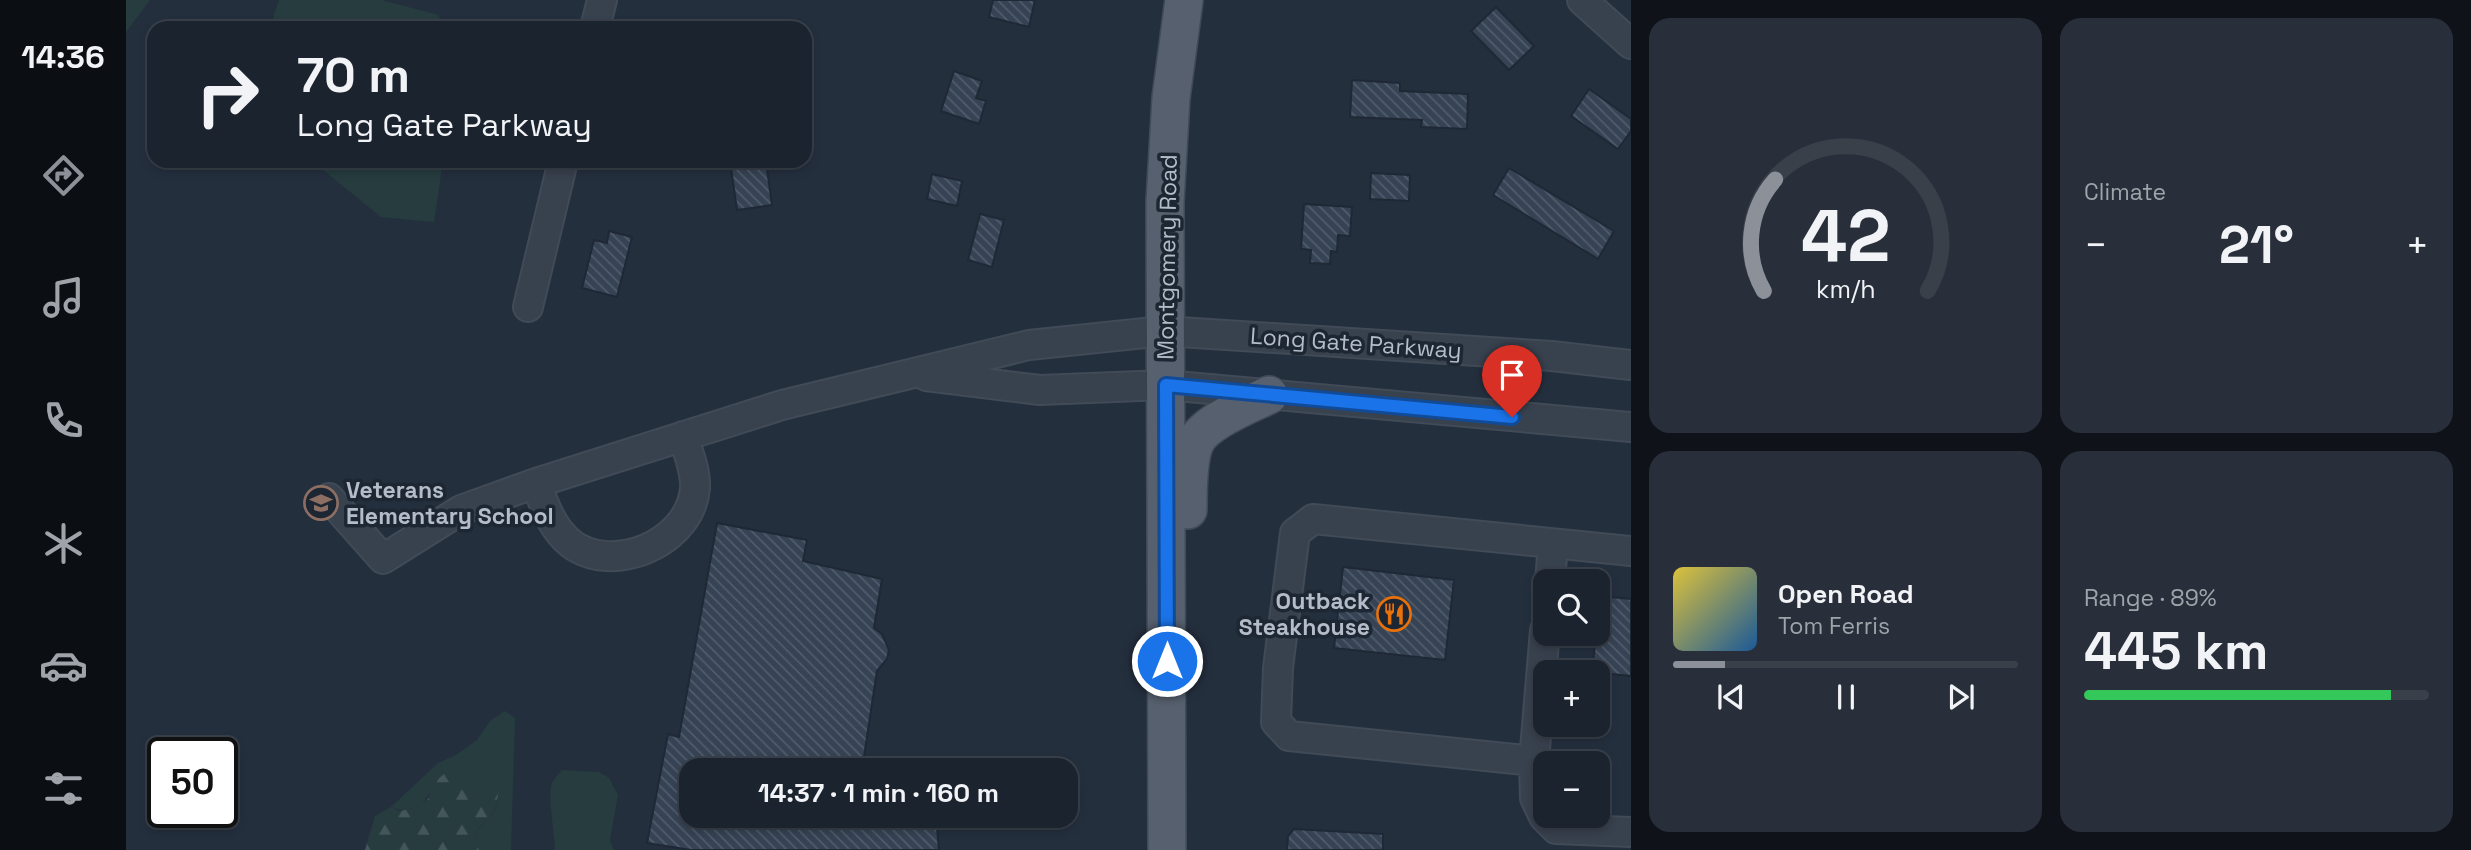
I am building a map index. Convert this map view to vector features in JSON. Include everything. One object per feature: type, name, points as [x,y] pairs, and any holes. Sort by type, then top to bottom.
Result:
[{"type":"main road","name":"Montgomery Road","points":[[1167,850],[1165,202],[1171,98],[1184,0]]},
{"type":"main road","points":[[1168,768],[1191,754],[1188,486],[1195,443],[1208,427],[1269,395]]},
{"type":"street","points":[[597,21],[602,0]]},
{"type":"street","points":[[1582,0],[1631,44]]},
{"type":"street","points":[[528,307],[561,168]]},
{"type":"street","name":"Long Gate Parkway","points":[[329,498],[383,559],[461,510],[536,483],[782,405],[1029,345],[1164,331],[1552,356],[1631,365]]},
{"type":"street","points":[[909,373],[1041,390],[1166,385],[1631,427]]},
{"type":"street","points":[[536,483],[553,524],[565,538],[583,551],[608,555],[634,554],[656,545],[673,532],[688,511],[695,490],[683,436]]},
{"type":"street","points":[[1533,761],[1289,736],[1276,722],[1278,668],[1295,533],[1313,519],[1631,551]]},
{"type":"street","points":[[1551,569],[1553,544]]},
{"type":"street","points":[[1535,751],[1544,646]]},
{"type":"street","points":[[1553,839],[1631,832]]},
{"type":"green space","points":[[126,0],[150,0],[126,32]]},
{"type":"green space","points":[[279,0],[382,0],[438,15],[442,21],[274,21]]},
{"type":"green space","points":[[321,168],[442,168],[434,222],[381,217]]},
{"type":"green space","points":[[505,711],[515,718],[511,850],[479,850],[474,837],[494,813],[499,783],[476,791],[461,774],[435,781],[429,795],[413,808],[399,810],[391,807],[438,763],[456,755],[477,740],[491,720]]},
{"type":"green space","points":[[562,770],[599,772],[609,778],[618,795],[610,840],[614,850],[555,850],[551,789],[553,781]]},
{"type":"green space","points":[[447,772],[461,774],[476,791],[486,783],[500,782],[493,812],[474,837],[479,850],[365,850],[375,816],[391,807],[399,811],[412,809],[428,799],[435,781]]},
{"type":"building","points":[[993,0],[1035,0],[1029,27],[989,17]]},
{"type":"building","points":[[1496,7],[1534,46],[1509,70],[1471,31]]},
{"type":"building","points":[[954,71],[982,81],[976,98],[986,101],[979,124],[941,111]]},
{"type":"building","points":[[1352,80],[1400,83],[1400,91],[1468,94],[1467,129],[1421,127],[1422,120],[1350,117]]},
{"type":"building","points":[[1589,89],[1631,119],[1631,131],[1618,149],[1571,116]]},
{"type":"building","points":[[731,168],[767,168],[772,205],[737,210]]},
{"type":"building","points":[[1509,168],[1614,231],[1598,259],[1493,195]]},
{"type":"building","points":[[1371,173],[1410,175],[1409,201],[1370,199]]},
{"type":"building","points":[[932,174],[962,181],[957,206],[927,199]]},
{"type":"building","points":[[1304,204],[1352,207],[1350,236],[1338,235],[1337,252],[1331,251],[1330,264],[1310,263],[1311,250],[1301,249]]},
{"type":"building","points":[[980,214],[1004,220],[992,267],[968,260]]},
{"type":"building","points":[[609,231],[632,237],[617,297],[582,288],[594,240],[607,243]]},
{"type":"building","points":[[717,523],[807,540],[803,561],[882,579],[874,628],[882,634],[889,650],[887,659],[877,671],[864,758],[679,758],[679,828],[937,828],[939,850],[691,850],[647,843],[668,734],[679,737]]},
{"type":"building","name":"Outback Steakhouse","points":[[1343,567],[1454,580],[1445,660],[1334,648]]},
{"type":"building","points":[[1610,597],[1631,599],[1631,676],[1610,674],[1610,660],[1593,660],[1595,646],[1610,646]]},
{"type":"building","points":[[1294,829],[1383,834],[1383,850],[1287,850],[1288,836]]},
{"type":"place","name":"Veterans Elementary School","points":[[321,503]]},
{"type":"place","name":"Outback Steakhouse","points":[[1394,614]]},
{"type":"route","points":[[1167,661],[1166,385],[1512,417]]}]
